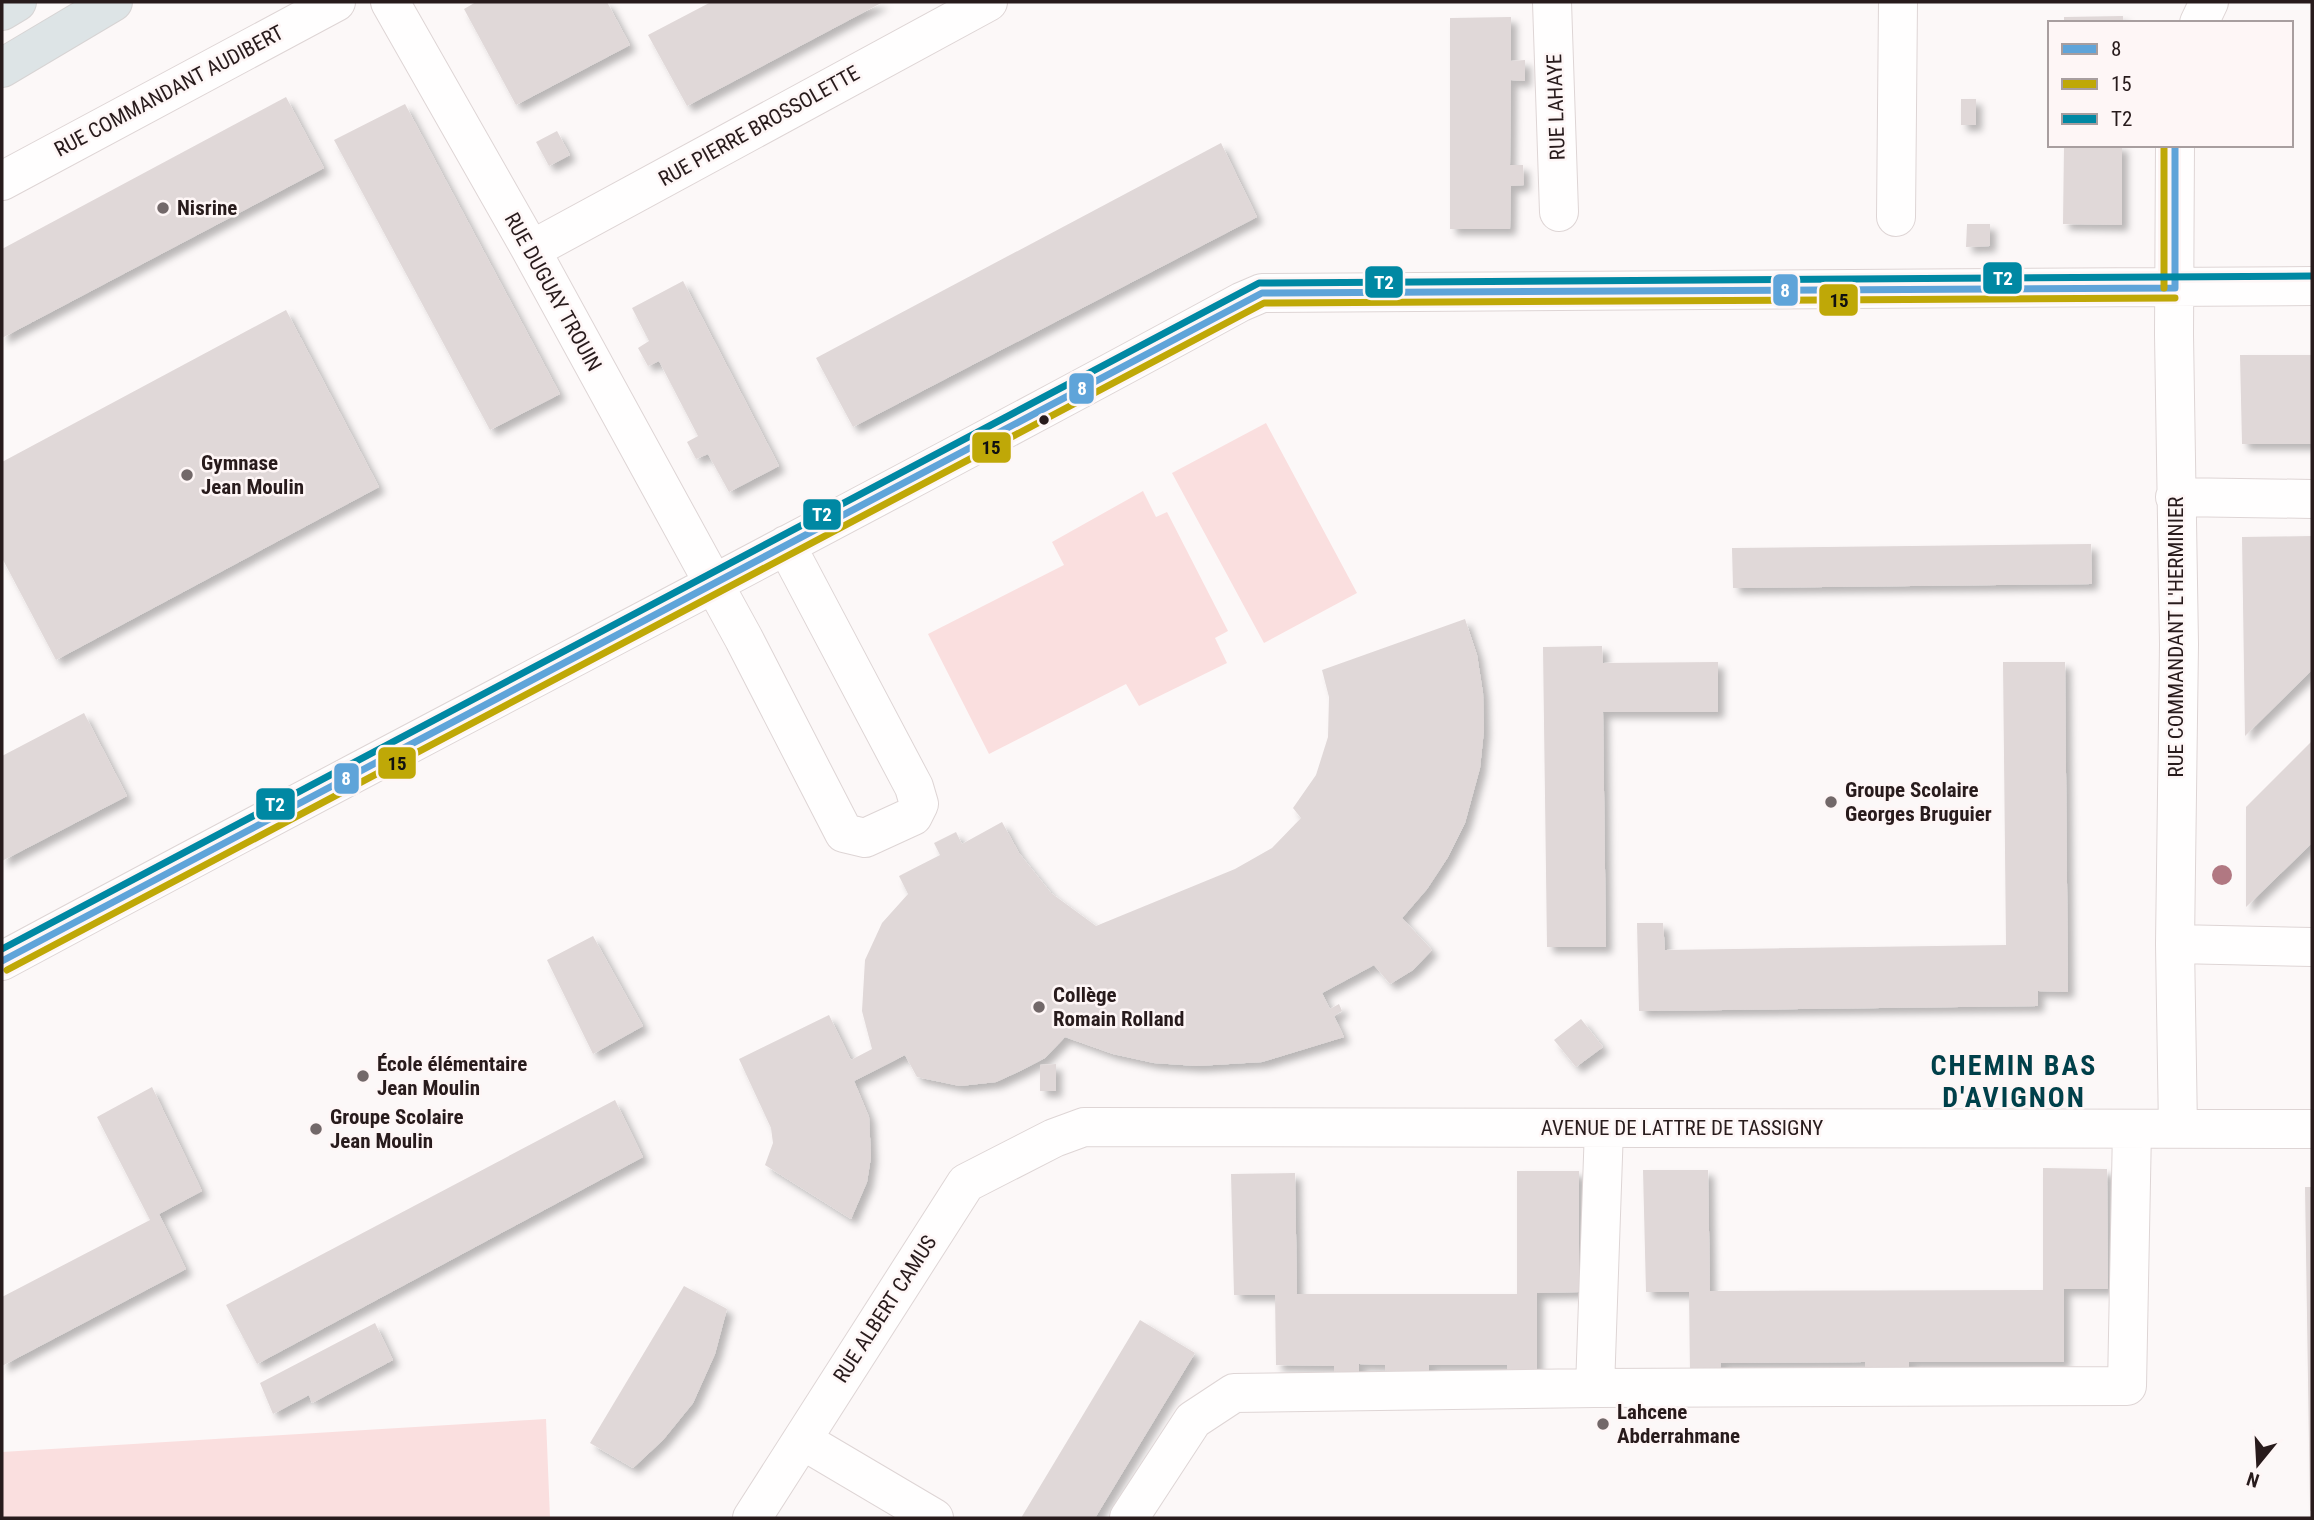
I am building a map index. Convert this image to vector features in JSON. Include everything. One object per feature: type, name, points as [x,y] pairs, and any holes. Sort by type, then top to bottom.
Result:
[{"type":"main road","points":[[2,11],[18,2]]},
{"type":"main road","points":[[2,68],[113,2]]},
{"type":"street","name":"RUE COMMANDANT AUDIBERT","points":[[2,181],[336,2]]},
{"type":"street","name":"RUE DUGUAY TROUIN","points":[[390,2],[531,250],[705,573],[744,639],[844,833],[864,838],[913,816],[919,804],[914,787],[786,545]]},
{"type":"street","name":"RUE PIERRE BROSSOLETTE","points":[[531,250],[988,2]]},
{"type":"street","name":"RUE LAHAYE","points":[[1552,2],[1559,212]]},
{"type":"street","points":[[1896,217],[1898,2]]},
{"type":"street","points":[[2200,21],[2209,2]]},
{"type":"street","name":"RUE COMMANDANT L'HERMINIER","points":[[2175,147],[2175,497],[2179,644],[2175,944],[2178,1129]]},
{"type":"street","points":[[2,961],[383,755],[705,573],[1263,267],[2143,269],[2175,288]]},
{"type":"street","points":[[2,940],[705,573],[786,545],[1262,293],[2312,286]]},
{"type":"street","points":[[2175,497],[2312,499]]},
{"type":"street","points":[[2175,944],[2312,947]]},
{"type":"street","name":"AVENUE DE LATTRE DE TASSIGNY","points":[[1054,1138],[1084,1127],[2312,1129]]},
{"type":"street","points":[[1595,1388],[1604,1128]]},
{"type":"street","points":[[1129,1518],[1193,1420],[1234,1393],[1595,1388],[2127,1386],[2132,1129]]},
{"type":"street","name":"RUE ALBERT CAMUS","points":[[752,1518],[966,1183],[1054,1138]]},
{"type":"street","points":[[802,1440],[934,1518]]},
{"type":"shaded area","points":[[1266,423],[1357,593],[1264,643],[1172,473]]},
{"type":"shaded area","points":[[1143,491],[1156,517],[1167,512],[1228,631],[1215,638],[1227,663],[1139,706],[1126,684],[989,754],[928,634],[1064,565],[1052,542]]},
{"type":"shaded area","points":[[546,1419],[550,1518],[2,1518],[2,1452]]},
{"type":"building","points":[[476,2],[607,2],[630,45],[516,105],[464,9]]},
{"type":"building","points":[[711,2],[883,2],[687,106],[648,35]]},
{"type":"building","points":[[2123,16],[2123,21],[2064,21],[2064,17]]},
{"type":"building","points":[[1511,17],[1511,61],[1525,60],[1525,81],[1511,80],[1510,165],[1523,165],[1524,185],[1511,186],[1510,229],[1450,229],[1450,18]]},
{"type":"building","name":"Nisrine","points":[[286,97],[324,168],[2,338],[2,249]]},
{"type":"building","points":[[1961,99],[1976,99],[1976,125],[1961,125]]},
{"type":"building","points":[[405,104],[560,394],[490,430],[334,140]]},
{"type":"building","points":[[557,131],[570,155],[549,166],[536,142]]},
{"type":"building","points":[[1221,143],[1257,217],[853,427],[816,358]]},
{"type":"building","points":[[2064,147],[2122,147],[2122,225],[2063,224]]},
{"type":"building","points":[[1967,224],[1990,224],[1990,246],[1966,247]]},
{"type":"building","points":[[683,281],[779,466],[729,492],[708,454],[696,459],[687,442],[698,436],[659,361],[648,366],[638,348],[649,341],[632,308]]},
{"type":"building","name":"Gymnase Jean Moulin","points":[[286,310],[379,487],[56,660],[2,558],[2,462]]},
{"type":"building","points":[[2240,355],[2312,355],[2312,444],[2242,444]]},
{"type":"building","points":[[2312,536],[2312,670],[2245,736],[2242,537]]},
{"type":"building","points":[[2091,544],[2092,584],[1733,588],[1732,548]]},
{"type":"building","points":[[1465,619],[1477,655],[1483,693],[1484,730],[1480,768],[1465,823],[1448,857],[1427,889],[1402,918],[1432,950],[1413,970],[1390,984],[1374,965],[1322,993],[1330,1009],[1339,1004],[1342,1011],[1334,1016],[1344,1037],[1262,1062],[1197,1066],[1154,1063],[1113,1054],[1065,1037],[1045,1058],[1020,1071],[996,1082],[960,1086],[917,1077],[905,1055],[854,1081],[869,1117],[871,1157],[867,1182],[851,1219],[765,1165],[773,1143],[771,1128],[739,1059],[829,1015],[851,1060],[872,1049],[862,1011],[865,960],[882,923],[908,894],[899,876],[940,855],[934,843],[956,832],[962,844],[1002,822],[1019,853],[1051,893],[1096,926],[1235,869],[1272,848],[1301,818],[1293,808],[1316,775],[1328,737],[1329,697],[1322,670]]},
{"type":"building","points":[[1602,646],[1603,663],[1718,662],[1718,712],[1603,712],[1606,947],[1547,947],[1543,647]]},
{"type":"building","points":[[2003,662],[2065,662],[2068,992],[2038,991],[2038,1006],[1639,1011],[1637,923],[1663,923],[1665,950],[2006,945]]},
{"type":"building","points":[[84,713],[127,796],[2,861],[2,756]]},
{"type":"building","points":[[2312,741],[2312,843],[2246,907],[2246,807]]},
{"type":"building","points":[[593,936],[643,1026],[593,1054],[547,960]]},
{"type":"building","points":[[1581,1019],[1603,1047],[1576,1067],[1554,1040]]},
{"type":"building","points":[[1056,1064],[1056,1091],[1040,1091],[1040,1065]]},
{"type":"building","points":[[152,1087],[202,1191],[159,1214],[186,1269],[2,1366],[2,1297],[150,1220],[97,1117]]},
{"type":"building","points":[[615,1100],[643,1157],[257,1364],[226,1305]]},
{"type":"building","points":[[2043,1168],[2107,1169],[2108,1289],[2064,1289],[2064,1362],[1909,1362],[1909,1374],[1865,1374],[1865,1362],[1721,1363],[1720,1375],[1690,1375],[1689,1292],[1646,1292],[1643,1170],[1708,1170],[1710,1291],[2043,1290]]},
{"type":"building","points":[[1517,1171],[1579,1171],[1579,1292],[1537,1293],[1537,1376],[1507,1376],[1507,1365],[1429,1365],[1429,1377],[1385,1377],[1385,1365],[1359,1364],[1359,1378],[1334,1378],[1334,1366],[1276,1365],[1275,1295],[1234,1295],[1231,1174],[1295,1173],[1297,1294],[1517,1294]]},
{"type":"building","points":[[2305,1187],[2312,1187],[2312,1511],[2310,1511]]},
{"type":"building","points":[[684,1286],[727,1309],[715,1354],[693,1403],[663,1440],[633,1468],[590,1443]]},
{"type":"building","points":[[1140,1320],[1195,1353],[1095,1518],[1021,1518]]},
{"type":"building","points":[[375,1323],[393,1360],[312,1403],[309,1395],[273,1414],[260,1383]]},
{"type":"transit line","name":"15","points":[[2164,147],[2164,288]]},
{"type":"transit line","name":"8","points":[[2175,147],[2175,288]]},
{"type":"transit line","name":"T2","points":[[2,949],[1259,283],[2312,276]]},
{"type":"transit line","name":"8","points":[[2,961],[1262,293],[2175,288]]},
{"type":"transit line","name":"15","points":[[7,970],[1264,303],[2175,298]]},
{"type":"place","name":"Nisrine","points":[[163,208]]},
{"type":"place","name":"Gymnase Jean Moulin","points":[[187,475]]},
{"type":"place","name":"Groupe Scolaire Georges Bruguier","points":[[1831,802]]},
{"type":"place","name":"Collège Romain Rolland","points":[[1039,1007]]},
{"type":"place","name":"École élémentaire Jean Moulin","points":[[363,1076]]},
{"type":"place","name":"Groupe Scolaire Jean Moulin","points":[[316,1129]]},
{"type":"place","name":"Lahcene Abderrahmane","points":[[1603,1424]]},
{"type":"district","name":"CHEMIN BAS D'AVIGNON","points":[[2014,1081]]}]
